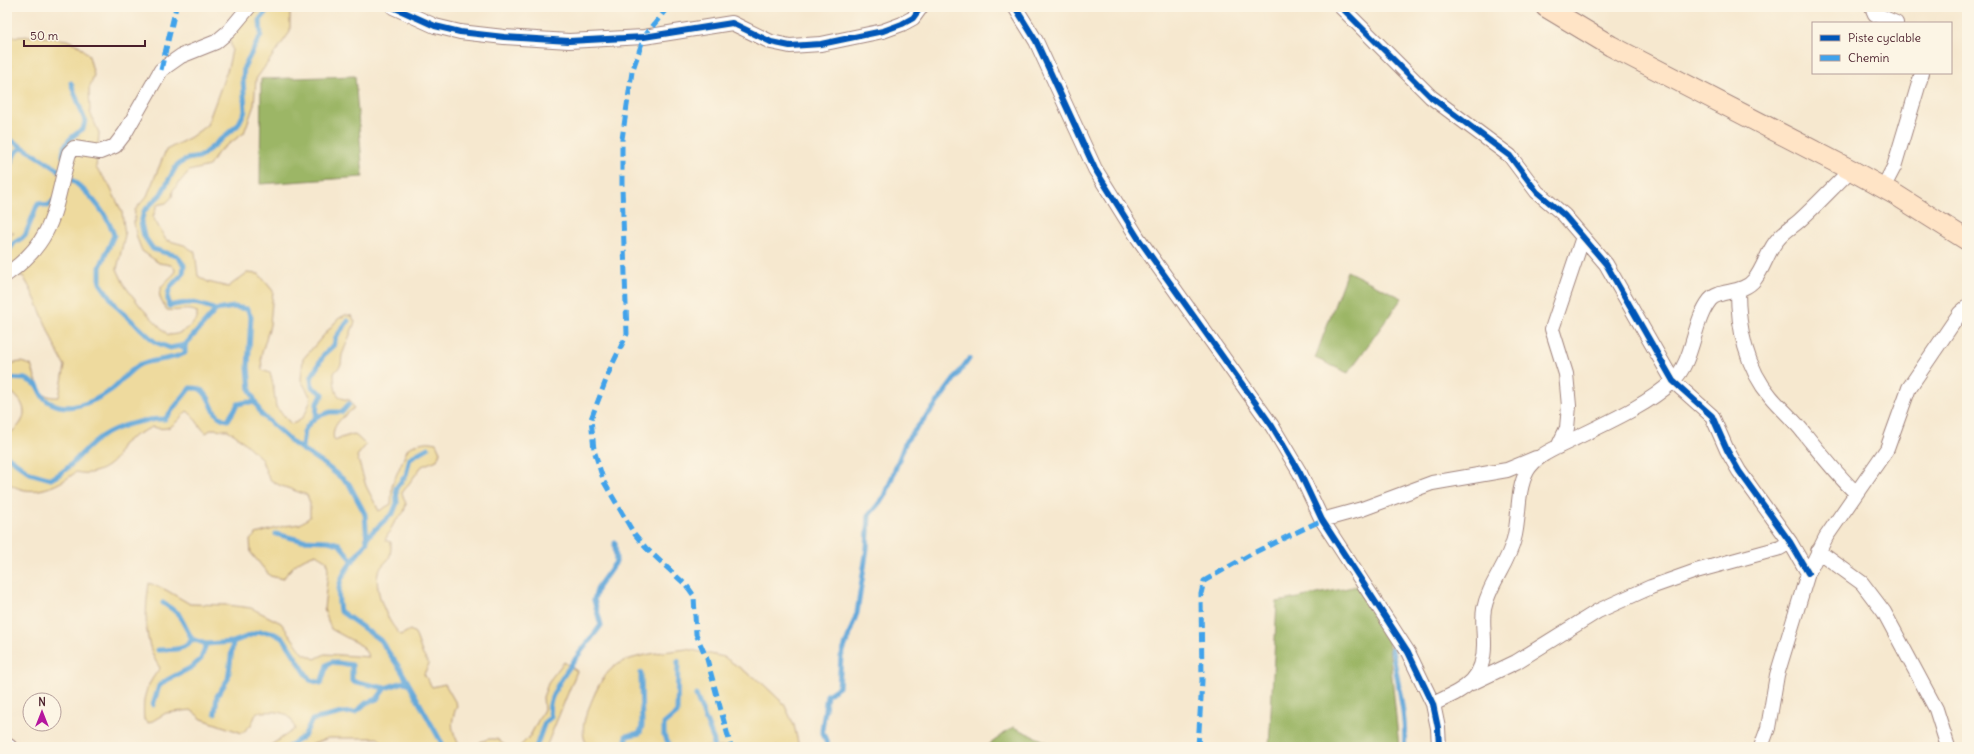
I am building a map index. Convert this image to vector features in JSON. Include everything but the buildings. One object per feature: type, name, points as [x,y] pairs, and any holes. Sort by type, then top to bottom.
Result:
[{"type":"street","points":[[7,274],[41,243],[51,223],[69,153],[74,148],[104,152],[115,146],[125,133],[161,70],[181,56],[216,42],[229,31],[249,7]]},
{"type":"street","points":[[393,7],[435,26],[460,32],[504,37],[569,41],[644,37],[732,22],[771,42],[790,46],[820,44],[883,31],[913,18],[921,7]]},
{"type":"street","points":[[1015,7],[1036,41],[1095,169],[1138,238],[1272,426],[1300,473],[1322,520],[1408,652],[1433,704],[1438,728],[1439,747]]},
{"type":"street","points":[[1341,7],[1431,97],[1510,156],[1537,192],[1564,216],[1606,264],[1673,381],[1712,416],[1727,450],[1739,471],[1790,542],[1808,573]]},
{"type":"street","points":[[1546,7],[1611,46],[1851,170],[1967,240]]},
{"type":"street","points":[[1872,7],[1875,14],[1894,22]]},
{"type":"street","points":[[1883,188],[1894,167],[1922,74]]},
{"type":"street","points":[[1322,520],[1362,509],[1432,483],[1507,470],[1537,458],[1645,401],[1673,381],[1689,357],[1703,315],[1712,298],[1716,295],[1738,291],[1755,278],[1765,258],[1778,238],[1798,222],[1851,170]]},
{"type":"street","points":[[1558,447],[1567,428],[1569,406],[1566,374],[1552,329],[1583,237]]},
{"type":"street","points":[[1738,291],[1741,327],[1753,368],[1770,396],[1803,431],[1836,474],[1856,493]]},
{"type":"street","points":[[1761,747],[1768,728],[1777,675],[1808,573],[1818,551],[1887,449],[1909,388],[1960,313],[1967,307]]},
{"type":"street","points":[[1433,704],[1465,689],[1472,682],[1482,665],[1484,655],[1484,610],[1491,589],[1514,540],[1520,491],[1527,472],[1537,458]]},
{"type":"street","points":[[1472,682],[1516,662],[1598,611],[1651,587],[1696,571],[1771,551],[1790,542]]},
{"type":"street","points":[[1818,551],[1862,584],[1884,612],[1936,709],[1948,747]]},
{"type":"green space","points":[[355,76],[363,177],[260,184],[261,79]]},
{"type":"green space","points":[[1347,271],[1402,298],[1348,373],[1315,358]]},
{"type":"green space","points":[[1363,585],[1387,627],[1399,747],[1269,747],[1277,602]]},
{"type":"green space","points":[[1013,727],[1058,747],[986,747]]},
{"type":"sand","points":[[253,7],[290,7],[290,32],[256,79],[254,105],[244,133],[219,151],[209,166],[189,171],[173,190],[172,197],[166,203],[157,205],[153,217],[166,240],[184,245],[195,252],[198,276],[208,282],[228,287],[247,273],[259,274],[273,291],[270,325],[261,356],[262,370],[270,373],[276,407],[291,424],[296,423],[302,418],[307,411],[311,398],[301,380],[303,359],[338,319],[345,315],[352,316],[355,322],[342,355],[341,365],[334,373],[334,382],[338,395],[346,400],[350,400],[354,408],[339,421],[333,434],[334,440],[354,434],[366,445],[357,456],[366,486],[379,511],[391,504],[392,485],[408,448],[422,442],[436,443],[440,452],[437,460],[422,466],[402,493],[406,504],[404,512],[394,523],[385,540],[391,542],[390,555],[379,571],[377,580],[380,598],[391,623],[401,635],[410,630],[415,633],[423,655],[429,664],[424,674],[432,687],[445,684],[457,705],[452,726],[460,747],[387,747],[378,738],[328,738],[306,747],[268,747],[295,729],[293,722],[286,714],[276,712],[257,712],[251,725],[242,733],[202,719],[191,710],[166,713],[149,723],[144,720],[144,698],[151,680],[160,668],[154,659],[148,638],[146,616],[149,583],[166,590],[190,604],[228,605],[251,608],[281,623],[303,653],[315,659],[325,654],[369,657],[362,646],[331,629],[324,609],[328,571],[327,561],[316,554],[310,556],[297,563],[283,579],[270,576],[251,553],[250,540],[256,534],[284,526],[300,524],[310,517],[310,503],[307,495],[279,485],[269,479],[261,458],[228,430],[212,429],[206,433],[187,411],[176,423],[169,427],[152,427],[136,435],[122,445],[117,456],[111,463],[92,473],[76,472],[60,483],[51,487],[33,491],[15,487],[7,482],[7,433],[10,433],[17,428],[24,416],[24,411],[19,399],[7,389],[7,364],[21,362],[31,365],[41,394],[52,397],[59,397],[65,366],[35,298],[23,276],[7,274],[7,239],[14,233],[7,230],[7,37],[35,36],[67,40],[80,46],[89,56],[94,75],[89,89],[90,112],[99,133],[96,168],[108,183],[122,212],[125,235],[117,269],[125,286],[141,307],[168,335],[173,335],[181,333],[190,326],[197,319],[197,312],[190,310],[167,310],[163,304],[160,299],[160,290],[174,274],[175,269],[171,265],[159,263],[142,251],[134,224],[135,210],[147,196],[166,150],[191,137],[207,125],[228,68],[232,50],[229,35]]},
{"type":"sand","points":[[687,649],[724,657],[762,683],[784,704],[794,725],[799,747],[589,747],[583,734],[586,714],[598,686],[610,670],[622,662],[640,656]]},
{"type":"sand","points":[[564,662],[577,671],[546,747],[519,747],[530,736],[544,709],[543,697],[549,681]]},
{"type":"sand","points":[[488,739],[497,739],[507,747],[481,747],[480,742]]},
{"type":"waterway","points":[[216,310],[204,305],[193,303],[183,303],[169,306],[168,296],[170,288],[183,274],[184,265],[177,256],[153,249],[144,236],[141,223],[144,211],[161,194],[177,165],[187,159],[200,157],[238,125],[245,111],[243,79],[244,67],[261,35],[260,19],[270,7]]},
{"type":"waterway","points":[[63,156],[63,151],[66,144],[72,137],[83,129],[85,121],[71,83]]},
{"type":"waterway","points":[[7,138],[38,156],[70,178],[84,190],[107,219],[114,235],[100,267],[100,283],[117,307],[155,342],[170,348],[185,345],[216,310],[234,307],[247,309],[251,317],[248,367],[250,390],[261,414],[294,444],[324,464],[349,484],[365,514],[367,542],[344,573],[339,589],[340,611],[380,640],[401,670],[444,747]]},
{"type":"waterway","points":[[7,171],[15,153],[22,147]]},
{"type":"waterway","points":[[7,253],[14,243],[25,236],[38,203],[48,206],[53,201]]},
{"type":"waterway","points":[[302,450],[304,431],[316,417],[317,403],[323,394],[312,387],[311,378],[324,354],[334,345],[336,337],[348,321]]},
{"type":"waterway","points":[[7,378],[26,379],[37,385],[43,397],[51,403],[68,407],[78,406],[104,395],[134,368],[141,364],[179,356],[185,353],[185,345]]},
{"type":"waterway","points":[[828,747],[822,730],[827,695],[839,687],[841,657],[857,613],[867,548],[869,515],[885,496],[906,441],[934,407],[969,359]]},
{"type":"waterway","points":[[7,456],[30,473],[51,479],[65,470],[89,446],[109,432],[133,423],[165,419],[190,388],[199,389],[204,393],[208,397],[214,411],[222,418],[228,420],[238,404],[247,402],[256,403]]},
{"type":"waterway","points":[[316,417],[330,412],[342,412],[349,404]]},
{"type":"waterway","points":[[367,537],[393,513],[397,503],[396,488],[406,475],[410,458],[428,448]]},
{"type":"waterway","points":[[276,534],[300,540],[328,541],[339,544],[353,561]]},
{"type":"waterway","points":[[536,747],[545,722],[551,717],[550,704],[558,685],[572,663],[601,625],[594,600],[598,587],[616,562],[615,543]]},
{"type":"waterway","points":[[163,603],[178,613],[192,639],[206,644]]},
{"type":"waterway","points":[[153,705],[159,686],[167,680],[192,667],[201,659],[206,644],[233,642],[259,632],[271,632],[284,639],[310,680],[321,683],[327,665],[332,662],[352,665],[352,681],[385,688],[407,681]]},
{"type":"waterway","points":[[158,650],[173,650],[181,648],[192,639]]},
{"type":"waterway","points":[[215,713],[217,696],[228,679],[233,642]]},
{"type":"waterway","points":[[1392,649],[1403,712],[1405,737],[1404,747]]},
{"type":"waterway","points":[[671,747],[664,736],[664,724],[677,713],[678,661]]},
{"type":"waterway","points":[[627,747],[626,736],[640,733],[642,726],[641,673]]},
{"type":"waterway","points":[[288,747],[304,736],[312,720],[342,713],[356,712],[366,703],[377,699],[385,688]]},
{"type":"waterway","points":[[696,695],[714,741],[713,747]]},
{"type":"marked path","points":[[161,70],[176,7]]},
{"type":"marked path","points":[[668,7],[644,37],[632,72],[622,139],[622,187],[627,334],[611,367],[591,419],[594,450],[604,482],[633,532],[646,548],[687,586],[694,596],[696,634],[707,659],[731,747]]},
{"type":"marked path","points":[[1198,747],[1202,681],[1201,594],[1204,581],[1251,554],[1322,520]]},
{"type":"cycle path","points":[[393,7],[435,26],[460,32],[504,37],[569,41],[644,37],[732,23],[771,42],[790,46],[821,44],[883,31],[913,18],[921,7]]},
{"type":"cycle path","points":[[1015,7],[1036,41],[1095,169],[1138,238],[1272,426],[1300,473],[1322,520],[1408,652],[1433,704],[1438,728],[1439,747]]},
{"type":"cycle path","points":[[1341,7],[1431,97],[1510,156],[1537,192],[1564,215],[1606,264],[1673,381],[1712,416],[1727,450],[1739,471],[1790,542],[1808,573]]}]
